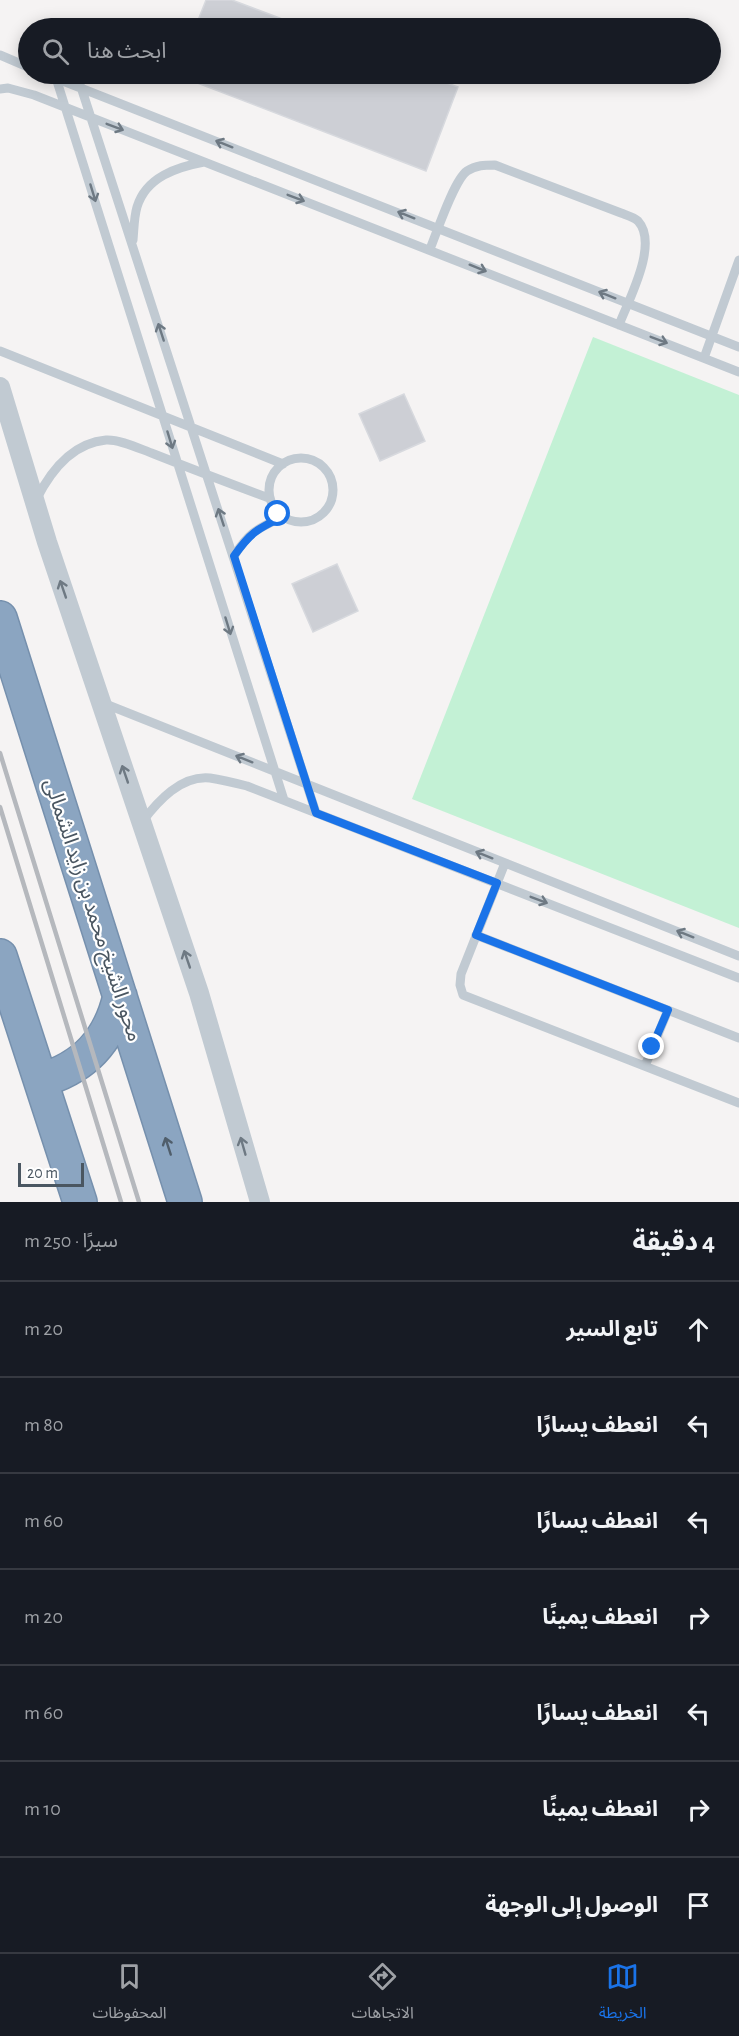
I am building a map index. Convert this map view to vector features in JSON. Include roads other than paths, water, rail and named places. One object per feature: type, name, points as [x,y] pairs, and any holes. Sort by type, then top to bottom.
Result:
[{"type":"highway","name":"محور الشيخ محمد بن زايد الشمالى","points":[[0,618],[120,996],[177,1195]]},
{"type":"highway","points":[[0,956],[80,1200]]},
{"type":"highway","points":[[41,1080],[69,1070],[94,1051],[111,1025],[120,996]]},
{"type":"street","points":[[0,387],[101,703],[199,993],[260,1202]]},
{"type":"lane","points":[[0,55],[18,63]]},
{"type":"lane","points":[[58,84],[284,800]]},
{"type":"lane","points":[[73,84],[739,347]]},
{"type":"lane","points":[[81,87],[316,813]]},
{"type":"lane","points":[[0,89],[8,88],[34,95],[739,372]]},
{"type":"lane","points":[[133,242],[137,206],[148,186],[163,175],[182,166],[204,162]]},
{"type":"lane","points":[[430,249],[454,190],[465,172],[481,165],[495,165],[621,213],[637,220],[644,231],[646,244],[643,263],[619,325]]},
{"type":"lane","points":[[704,358],[711,336],[735,286],[739,260]]},
{"type":"lane","points":[[0,351],[283,464]]},
{"type":"lane","points":[[35,502],[56,466],[77,451],[96,442],[108,440],[178,463],[270,498]]},
{"type":"lane","points":[[298,458],[308,459],[318,462],[326,469],[331,478],[332,498],[328,509],[320,517],[310,522],[288,521],[272,505],[269,483],[273,474],[283,464],[298,458]]},
{"type":"lane","points":[[234,556],[255,530],[282,517]]},
{"type":"lane","points":[[101,703],[739,956]]},
{"type":"lane","points":[[142,822],[154,806],[185,781],[208,778],[248,786],[739,978]]},
{"type":"lane","points":[[505,863],[461,974],[460,985],[463,994],[739,1103]]},
{"type":"lane","points":[[476,935],[739,1038]]},
{"type":"lane","points":[[645,1066],[668,1010]]},
{"type":"railway","points":[[0,753],[139,1202]]},
{"type":"railway","points":[[0,807],[121,1202]]}]
